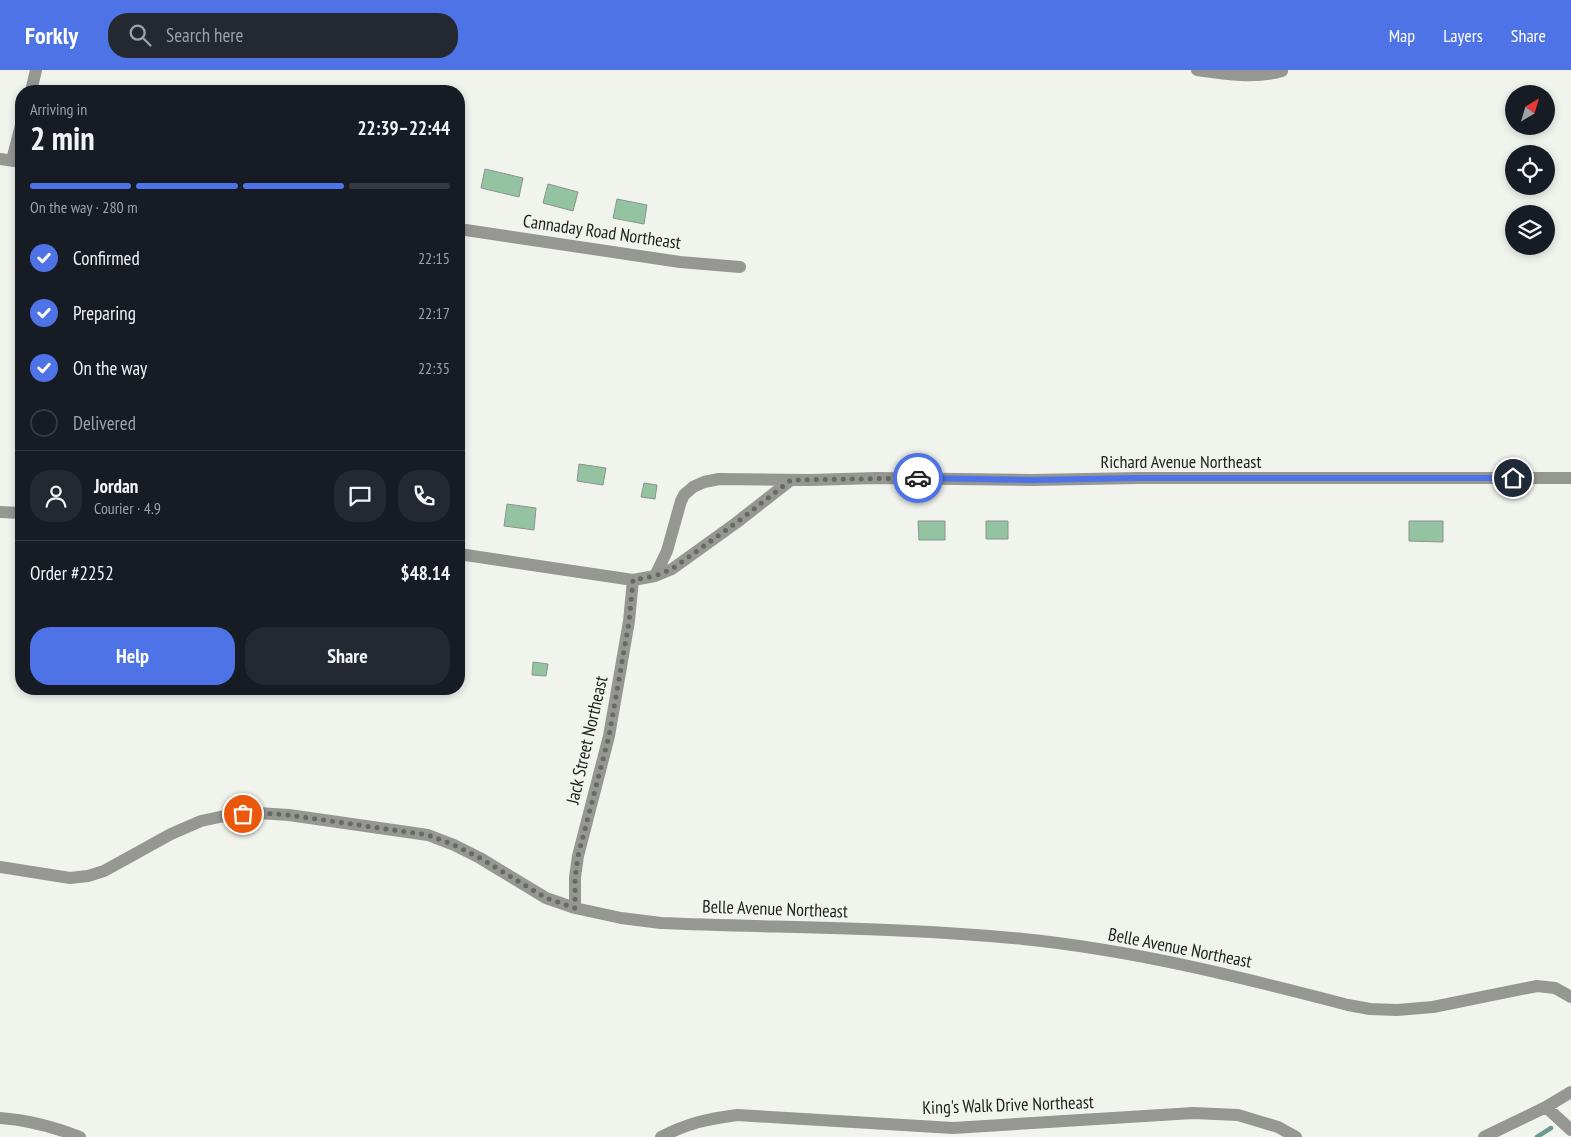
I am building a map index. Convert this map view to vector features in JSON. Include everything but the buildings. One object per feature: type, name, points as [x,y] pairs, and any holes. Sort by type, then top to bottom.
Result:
[{"type":"street","points":[[32,85],[36,70]]},
{"type":"street","points":[[1197,70],[1258,75],[1282,71]]},
{"type":"street","points":[[11,160],[15,146]]},
{"type":"street","name":"Cannaday Road Northeast","points":[[465,230],[680,262],[740,267]]},
{"type":"street","name":"Richard Avenue Northeast","points":[[655,576],[674,530],[684,495],[693,487],[704,482],[719,479],[1571,478]]},
{"type":"street","points":[[465,555],[633,580],[655,576],[672,569],[791,480]]},
{"type":"street","points":[[0,512],[15,513]]},
{"type":"street","name":"Jack Street Northeast","points":[[575,908],[575,878],[578,856],[609,736],[629,622],[633,580]]},
{"type":"street","name":"Belle Avenue Northeast","points":[[0,867],[70,878],[88,876],[104,871],[171,834],[201,821],[229,815],[258,813],[289,815],[428,835],[480,858],[546,898],[575,908],[621,918],[660,923],[909,930],[1025,939],[1182,964],[1370,1009],[1397,1010],[1433,1007],[1537,986],[1555,988],[1571,997]]},
{"type":"street","points":[[1484,1137],[1546,1107],[1571,1092]]},
{"type":"street","points":[[1546,1107],[1571,1130]]},
{"type":"street","name":"King's Walk Drive Northeast","points":[[661,1137],[682,1126],[737,1115],[953,1128],[1194,1113],[1238,1115],[1278,1128],[1296,1137]]},
{"type":"street","points":[[0,1118],[33,1123],[62,1130],[80,1137]]},
{"type":"waterway","points":[[1537,1137],[1551,1128]]},
{"type":"way so far","points":[[243,814],[289,815],[428,835],[480,858],[546,898],[575,908],[575,878],[578,856],[609,736],[629,622],[633,580],[655,576],[672,569],[791,480],[918,478]]},
{"type":"route","points":[[918,478],[1032,480],[1139,478],[1513,478]]}]
